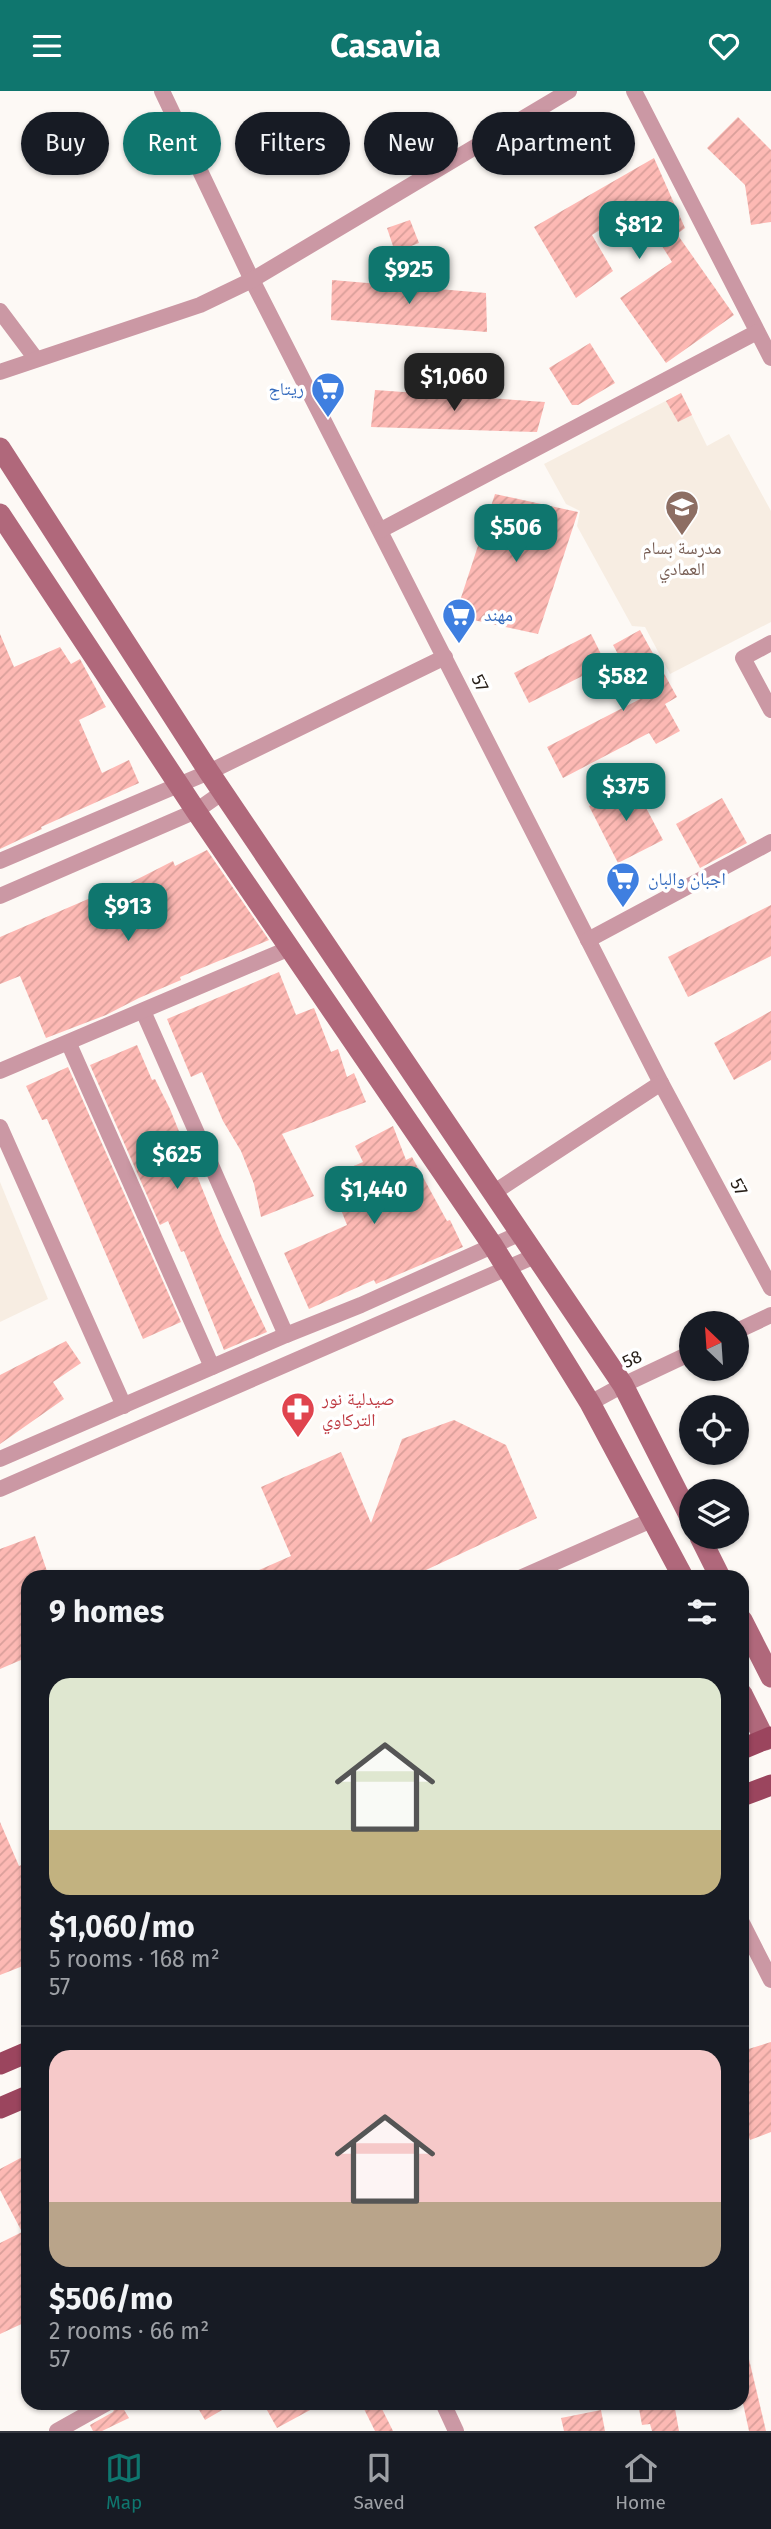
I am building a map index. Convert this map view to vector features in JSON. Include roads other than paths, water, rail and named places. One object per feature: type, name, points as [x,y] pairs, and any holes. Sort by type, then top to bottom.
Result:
[{"type":"main road","points":[[0,448],[209,772],[623,1385],[679,1495]]},
{"type":"main road","points":[[0,514],[178,785],[493,1247],[590,1403],[680,1570]]},
{"type":"main road","points":[[706,1549],[716,1570]]},
{"type":"main road","points":[[749,1633],[771,1677]]},
{"type":"main road","points":[[749,1706],[768,1738],[749,1746]]},
{"type":"main road","points":[[749,1793],[771,1784]]},
{"type":"main road","points":[[0,2064],[21,2055]]},
{"type":"main road","points":[[0,2108],[21,2099]]},
{"type":"street","name":"57","points":[[162,91],[251,280],[661,1083],[771,1288]]},
{"type":"street","points":[[0,372],[200,305],[251,280],[569,91]]},
{"type":"street","points":[[634,91],[771,358]]},
{"type":"street","points":[[0,311],[36,359]]},
{"type":"street","points":[[381,530],[757,332]]},
{"type":"street","points":[[771,643],[743,658],[771,710]]},
{"type":"street","points":[[0,861],[209,772],[445,657]]},
{"type":"street","points":[[0,896],[196,811],[223,792]]},
{"type":"street","points":[[588,940],[770,844]]},
{"type":"street","points":[[0,1072],[290,948]]},
{"type":"street","points":[[143,1011],[286,1335]]},
{"type":"street","points":[[69,1044],[212,1367]]},
{"type":"street","points":[[493,1193],[661,1083]]},
{"type":"street","points":[[0,1127],[124,1406]]},
{"type":"street","points":[[0,1459],[521,1233]]},
{"type":"street","points":[[0,1489],[536,1256]]},
{"type":"street","points":[[749,1325],[771,1315]]},
{"type":"street","name":"58","points":[[590,1403],[679,1359]]},
{"type":"street","points":[[538,1570],[654,1519]]},
{"type":"street","points":[[749,1937],[771,1980]]},
{"type":"street","points":[[57,2431],[94,2410]]},
{"type":"street","points":[[446,2410],[456,2431]]},
{"type":"place","name":"ريتاج","points":[[328,419]]},
{"type":"place","name":"مدرسة بسام العمادي","points":[[682,537]]},
{"type":"place","name":"مهند","points":[[459,645]]},
{"type":"place","name":"اجبان والبان","points":[[623,909]]},
{"type":"place","name":"صيدلية نور التركاوي","points":[[298,1439]]}]
